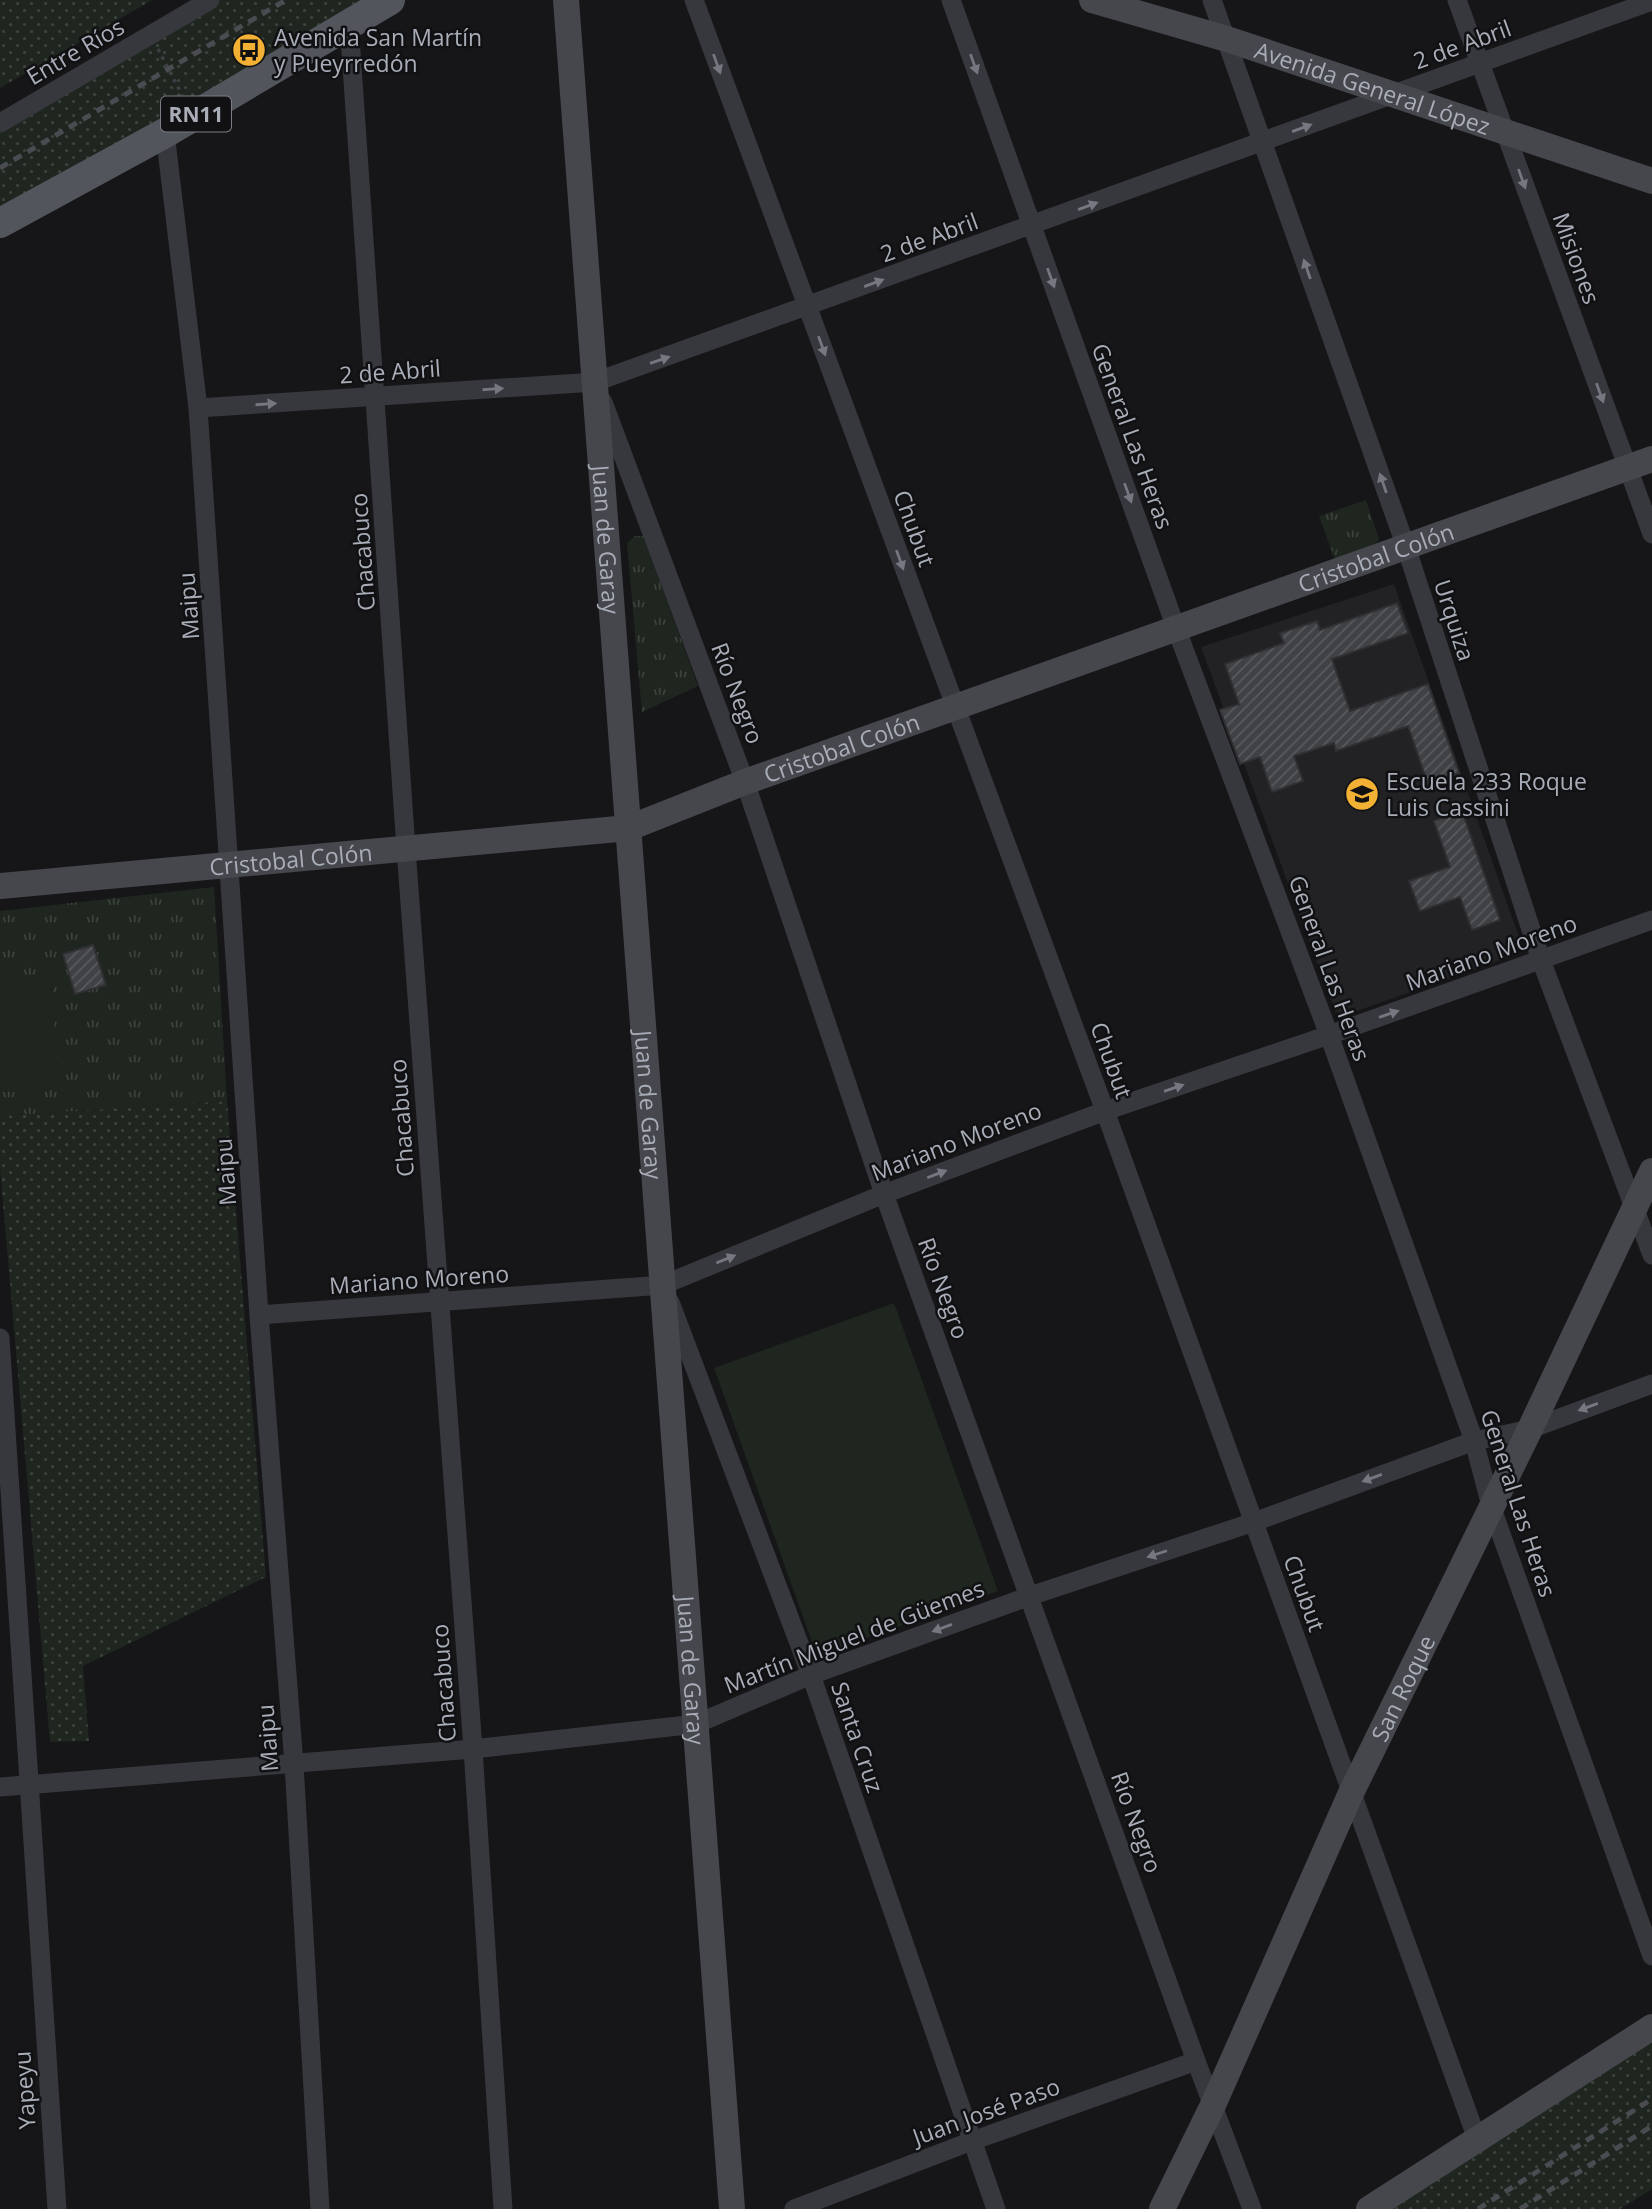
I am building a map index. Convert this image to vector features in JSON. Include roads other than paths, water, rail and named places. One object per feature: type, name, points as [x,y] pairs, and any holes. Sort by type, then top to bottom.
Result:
[{"type":"main road","name":"RN11","points":[[0,223],[165,133],[390,0]]},
{"type":"street","name":"Entre Ríos","points":[[0,123],[210,0]]},
{"type":"street","name":"Juan de Garay","points":[[566,0],[732,2209]]},
{"type":"street","name":"Chubut","points":[[694,0],[1105,1111],[1478,2139]]},
{"type":"street","name":"General Las Heras","points":[[951,0],[1176,628],[1329,1035],[1474,1441],[1491,1506],[1652,1955]]},
{"type":"street","name":"Avenida General López","points":[[1092,0],[1227,39],[1652,181]]},
{"type":"street","name":"Urquiza","points":[[1212,0],[1406,547],[1541,960],[1652,1255]]},
{"type":"street","name":"Misiones","points":[[1457,0],[1505,131],[1640,463],[1652,534]]},
{"type":"street","name":"2 de Abril","points":[[198,408],[595,382],[1652,1]]},
{"type":"street","name":"Chacabuco","points":[[349,23],[377,397],[406,849],[473,1749],[503,2209]]},
{"type":"street","name":"Maipu","points":[[165,133],[198,408],[259,1315],[294,1764],[320,2209]]},
{"type":"street","name":"Río Negro","points":[[595,382],[746,782],[884,1194],[1196,2061],[1252,2209]]},
{"type":"street","name":"Cristobal Colón","points":[[0,886],[629,828],[746,782],[1640,463]]},
{"type":"street","name":"Mariano Moreno","points":[[259,1315],[663,1285],[884,1194],[1105,1111],[1652,920]]},
{"type":"street","name":"San Roque","points":[[1161,2209],[1213,2105],[1351,1793],[1530,1429],[1652,1171]]},
{"type":"street","name":"Santa Cruz","points":[[663,1285],[811,1675],[996,2209]]},
{"type":"street","name":"Yapeyu","points":[[0,1338],[57,2209]]},
{"type":"street","name":"Martín Miguel de Güemes","points":[[0,1787],[473,1749],[696,1724],[811,1675],[1030,1596],[1254,1522],[1474,1441],[1530,1429],[1652,1384]]},
{"type":"street","points":[[1369,2209],[1652,2027]]},
{"type":"street","name":"Juan José Paso","points":[[794,2209],[972,2141],[1196,2061]]},
{"type":"railway","points":[[0,168],[286,0]]},
{"type":"railway","points":[[1478,2209],[1652,2099]]},
{"type":"railway","points":[[1520,2209],[1652,2126]]},
{"type":"place","name":"Avenida San Martín y Pueyrredón","points":[[249,50]]},
{"type":"place","name":"Escuela 233 Roque Luis Cassini","points":[[1362,794]]}]
